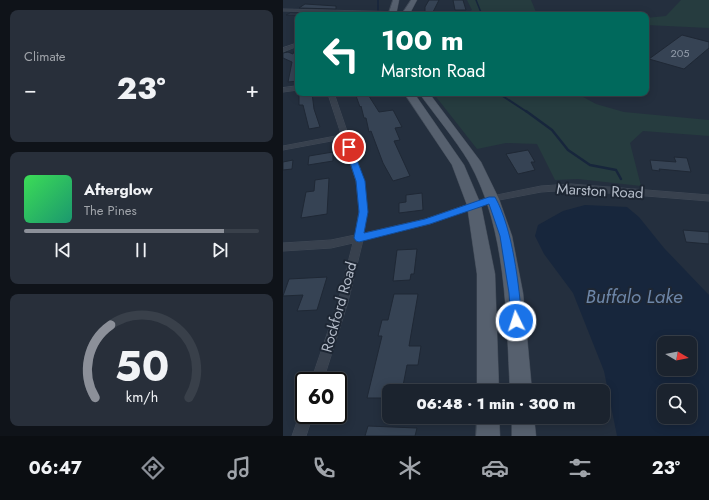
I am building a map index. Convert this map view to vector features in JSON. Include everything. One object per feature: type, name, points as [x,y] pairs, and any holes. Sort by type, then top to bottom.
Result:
[{"type":"main road","points":[[393,12],[396,0]]},
{"type":"main road","points":[[406,12],[414,0]]},
{"type":"main road","points":[[411,96],[458,165],[474,205],[486,274],[488,384]]},
{"type":"main road","points":[[426,96],[475,162],[492,199],[505,236],[514,293],[520,384]]},
{"type":"main road","points":[[488,424],[488,436]]},
{"type":"main road","points":[[523,424],[524,436]]},
{"type":"street","points":[[283,10],[324,12]]},
{"type":"street","points":[[283,50],[295,46]]},
{"type":"street","points":[[283,90],[295,88]]},
{"type":"street","name":"Rockford Road","points":[[320,372],[343,302],[359,238],[363,212],[360,181],[332,96]]},
{"type":"street","points":[[283,148],[345,136]]},
{"type":"street","name":"Marston Road","points":[[283,247],[331,244],[359,238],[427,222],[492,199],[541,189],[571,187],[709,198]]},
{"type":"street","points":[[299,436],[303,424]]},
{"type":"green space","points":[[467,0],[531,0],[536,12],[469,12],[472,10]]},
{"type":"green space","points":[[681,0],[709,0],[709,28],[649,25],[649,18],[666,16]]},
{"type":"green space","points":[[435,96],[581,96],[596,104],[624,112],[709,120],[709,136],[643,131],[630,143],[641,186],[578,179],[555,180],[537,144],[506,143],[477,149]]},
{"type":"water","name":"Buffalo Lake","points":[[585,205],[627,207],[639,217],[664,248],[709,295],[709,436],[617,436],[610,401],[610,384],[607,384],[604,371],[573,293],[544,254],[535,236],[538,225],[563,211]]},
{"type":"building","points":[[429,0],[439,0],[433,12],[425,12],[425,7]]},
{"type":"building","points":[[453,0],[463,0],[466,10],[455,10]]},
{"type":"building","points":[[305,4],[336,6],[336,9],[299,8]]},
{"type":"building","points":[[290,13],[295,13],[295,15],[286,15]]},
{"type":"building","points":[[682,35],[709,42],[709,48],[684,69],[649,59]]},
{"type":"building","points":[[295,51],[295,81],[288,82],[292,62],[283,58],[283,53],[288,52],[293,54]]},
{"type":"building","points":[[299,96],[312,96],[314,109],[320,127],[309,129],[303,105],[299,105]]},
{"type":"building","points":[[356,96],[369,96],[379,112],[393,110],[402,127],[395,128],[400,140],[394,141],[410,176],[393,181],[383,163],[371,131],[369,132],[366,118],[364,118],[361,106],[360,107]]},
{"type":"building","points":[[528,150],[535,162],[531,162],[535,170],[518,174],[506,154]]},
{"type":"building","points":[[333,152],[333,161],[308,165],[309,156]]},
{"type":"building","points":[[674,157],[687,158],[691,172],[659,169],[660,171],[652,170],[650,160],[676,162]]},
{"type":"building","points":[[293,160],[292,169],[283,170],[283,162]]},
{"type":"building","points":[[329,178],[327,214],[301,218],[306,192],[314,191],[315,180]]},
{"type":"building","points":[[422,193],[423,210],[399,213],[399,203],[406,202],[406,195]]},
{"type":"building","points":[[683,230],[709,232],[709,244],[686,242]]},
{"type":"building","points":[[417,249],[414,274],[411,274],[410,280],[393,281],[397,250]]},
{"type":"building","points":[[327,277],[317,310],[297,311],[303,295],[283,296],[289,279]]},
{"type":"building","points":[[394,294],[418,294],[409,346],[421,346],[418,365],[407,365],[403,384],[382,384],[382,398],[367,398],[382,336],[378,336],[382,320],[388,320]]},
{"type":"building","points":[[368,426],[417,428],[415,436],[365,436]]},
{"type":"waterway","points":[[378,0],[378,10]]},
{"type":"waterway","points":[[476,0],[481,12]]},
{"type":"waterway","points":[[503,96],[527,112]]},
{"type":"waterway","points":[[526,111],[552,130],[568,150],[590,165],[616,170],[621,179]]},
{"type":"route","points":[[349,147],[360,181],[363,212],[359,238],[427,222],[492,199],[505,236],[514,293],[516,321]]}]
